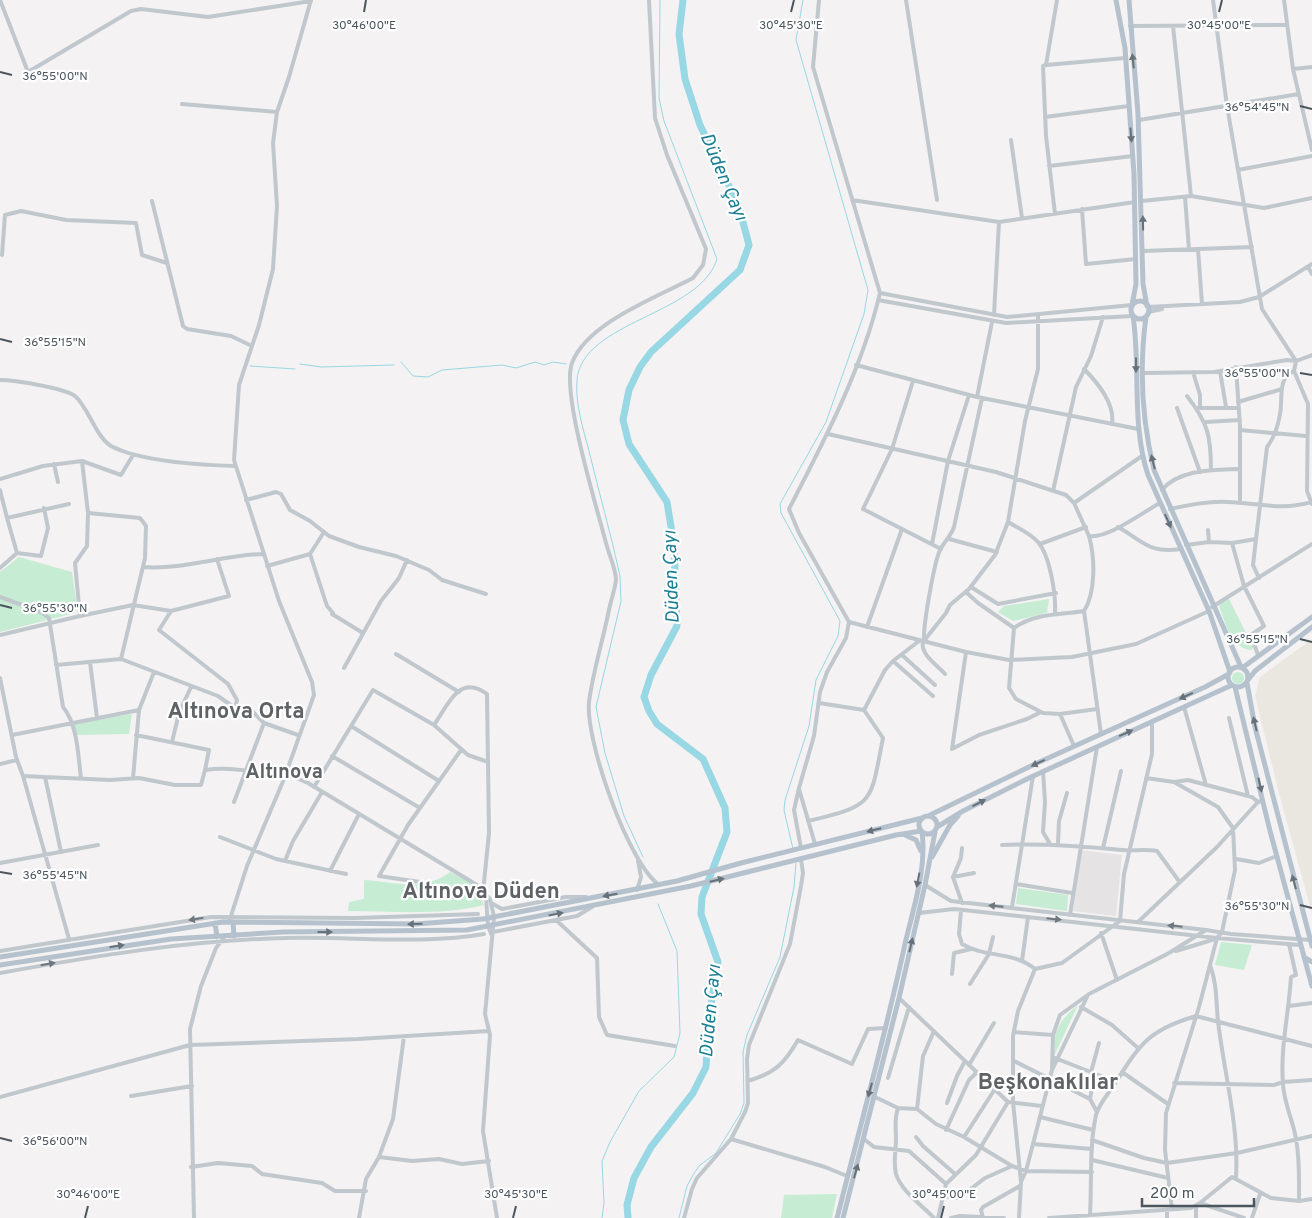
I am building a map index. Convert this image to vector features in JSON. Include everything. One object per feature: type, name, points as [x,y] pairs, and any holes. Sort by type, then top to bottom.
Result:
[{"type":"main road","points":[[1116,0],[1126,58],[1133,156],[1136,284],[1131,311],[1136,338],[1138,429],[1142,456],[1181,549],[1241,667],[1247,672],[1255,727],[1311,944],[1300,945]]},
{"type":"main road","points":[[1129,0],[1139,120],[1143,284],[1147,311],[1143,372],[1146,436],[1154,470],[1211,608],[1229,673],[1229,680],[1234,686],[1261,801],[1278,856],[1312,986]]},
{"type":"main road","points":[[1132,305],[1140,302],[1147,311]]},
{"type":"main road","points":[[1133,316],[1138,319],[1147,311]]},
{"type":"main road","points":[[0,957],[231,920],[326,924],[446,923],[491,918],[659,885],[741,862],[922,818],[1205,687],[1236,667],[1241,667],[1312,617]]},
{"type":"main road","points":[[0,965],[129,944],[283,932],[450,931],[491,926],[691,886],[902,834],[921,831],[930,834],[963,811],[1043,771],[1184,707],[1234,686],[1242,687],[1255,671],[1312,627]]},
{"type":"main road","points":[[930,862],[950,825],[963,811]]},
{"type":"main road","points":[[842,1218],[875,1097],[925,886],[936,829],[935,819],[928,816]]},
{"type":"main road","points":[[837,1218],[886,1028],[923,856],[919,824],[922,818]]},
{"type":"main road","points":[[902,834],[916,840],[920,844],[923,856]]},
{"type":"main road","points":[[231,920],[234,936]]},
{"type":"main road","points":[[215,923],[221,938]]},
{"type":"main road","points":[[1304,958],[1312,962]]},
{"type":"street","points":[[0,0],[28,72],[131,11],[141,9],[208,17],[311,0],[289,77],[276,112],[272,143],[277,206],[276,242],[270,284],[239,385],[235,430],[236,466],[246,500],[267,566],[312,682],[314,695],[298,735],[284,779],[254,850],[231,920]]},
{"type":"street","points":[[649,0],[655,118],[667,155],[706,249],[703,265],[693,278],[608,323],[587,340],[573,361],[569,383],[584,457],[616,580],[589,703],[591,735],[609,793],[636,854],[644,870],[659,885]]},
{"type":"street","points":[[801,848],[794,810],[814,736],[827,672],[846,638],[849,622],[800,533],[789,508],[828,434],[871,328],[880,293],[812,66],[819,0]]},
{"type":"street","points":[[906,0],[937,200]]},
{"type":"street","points":[[1055,214],[1045,117],[1043,66],[1046,65],[1058,0]]},
{"type":"street","points":[[1170,509],[1210,501],[1262,507],[1294,506],[1312,503],[1307,491],[1306,436],[1310,404],[1294,371],[1296,361],[1262,308],[1227,106],[1213,0]]},
{"type":"street","points":[[1284,0],[1293,69],[1312,150]]},
{"type":"street","points":[[1130,26],[1216,27],[1286,25]]},
{"type":"street","points":[[1173,26],[1191,196]]},
{"type":"street","points":[[1046,65],[1126,58]]},
{"type":"street","points":[[1293,69],[1312,67]]},
{"type":"street","points":[[1139,120],[1299,94]]},
{"type":"street","points":[[182,104],[276,112]]},
{"type":"street","points":[[1045,117],[1129,106]]},
{"type":"street","points":[[1011,140],[1022,218]]},
{"type":"street","points":[[1049,166],[1133,156]]},
{"type":"street","points":[[1238,170],[1312,156]]},
{"type":"street","points":[[1185,196],[1189,250]]},
{"type":"street","points":[[1142,201],[1191,196],[1264,208],[1312,198]]},
{"type":"street","points":[[852,200],[999,222],[1135,202]]},
{"type":"street","points":[[152,201],[183,326],[187,329],[231,336],[252,346]]},
{"type":"street","points":[[1082,209],[1086,264],[1136,259]]},
{"type":"street","points":[[2,255],[5,215],[22,211],[66,220],[136,224],[142,255],[167,263]]},
{"type":"street","points":[[994,315],[999,222]]},
{"type":"street","points":[[1143,251],[1252,247]]},
{"type":"street","points":[[1198,249],[1202,304]]},
{"type":"street","points":[[1147,311],[1169,307],[1240,302],[1260,297],[1310,266],[1312,274]]},
{"type":"street","points":[[880,293],[1007,317],[1038,316],[1132,305]]},
{"type":"street","points":[[878,300],[992,322],[1039,323],[1133,316]]},
{"type":"street","points":[[864,710],[878,682],[893,661],[922,641],[946,613],[950,604],[971,587],[997,552],[1008,522],[1028,408],[1038,369],[1038,316]]},
{"type":"street","points":[[1053,491],[1076,387],[1102,317]]},
{"type":"street","points":[[945,674],[924,653],[922,641],[925,616],[941,549],[949,539],[954,527],[980,398],[992,322]]},
{"type":"street","points":[[1143,372],[1220,371],[1287,360],[1296,361],[1312,355]]},
{"type":"street","points":[[856,365],[980,398],[1138,429]]},
{"type":"street","points":[[1084,368],[1099,385],[1104,395],[1112,424]]},
{"type":"street","points":[[1236,368],[1240,420],[1238,469],[1240,503]]},
{"type":"street","points":[[1220,371],[1226,407]]},
{"type":"street","points":[[1259,578],[1254,565],[1256,538],[1262,507],[1267,447],[1275,432],[1280,413],[1282,389],[1289,373],[1294,371]]},
{"type":"street","points":[[1193,372],[1200,395],[1198,407]]},
{"type":"street","points":[[0,380],[23,381],[74,396],[109,444],[133,455],[207,466],[236,466]]},
{"type":"street","points":[[913,381],[892,449],[863,509],[941,549]]},
{"type":"street","points":[[1238,402],[1282,389]]},
{"type":"street","points":[[932,544],[948,462],[969,395]]},
{"type":"street","points":[[1187,396],[1198,407],[1205,422],[1210,438],[1211,470]]},
{"type":"street","points":[[1198,407],[1239,408]]},
{"type":"street","points":[[1177,408],[1200,472]]},
{"type":"street","points":[[1205,422],[1240,420]]},
{"type":"street","points":[[1240,430],[1306,436]]},
{"type":"street","points":[[828,434],[1015,478],[1066,495],[1074,503],[1086,527],[1092,546],[1091,600],[1084,611],[1101,734]]},
{"type":"street","points":[[0,479],[54,464],[82,461],[121,475],[133,455]]},
{"type":"street","points":[[1074,503],[1142,456]]},
{"type":"street","points":[[80,616],[75,563],[87,546],[88,513],[82,461]]},
{"type":"street","points":[[54,464],[58,482]]},
{"type":"street","points":[[1162,490],[1172,480],[1200,472],[1238,469]]},
{"type":"street","points":[[0,490],[17,553]]},
{"type":"street","points":[[246,500],[276,492],[281,494],[290,510],[324,532],[359,547],[407,560],[429,570],[442,580],[486,594]]},
{"type":"street","points":[[1089,536],[1097,538],[1118,528],[1160,502]]},
{"type":"street","points":[[7,518],[44,508],[69,504]]},
{"type":"street","points":[[0,568],[17,553],[41,556],[48,528],[44,508]]},
{"type":"street","points":[[0,513],[5,512]]},
{"type":"street","points":[[88,513],[126,516],[144,521],[147,528],[143,567],[121,659]]},
{"type":"street","points":[[1008,522],[1040,544],[1056,593],[1056,613]]},
{"type":"street","points":[[1040,544],[1086,527]]},
{"type":"street","points":[[1118,528],[1131,535],[1146,547],[1160,550],[1181,549]]},
{"type":"street","points":[[867,627],[902,529]]},
{"type":"street","points":[[1208,530],[1210,542]]},
{"type":"street","points":[[267,566],[310,554],[324,532]]},
{"type":"street","points":[[1186,545],[1210,542],[1232,543],[1256,538]]},
{"type":"street","points":[[949,539],[997,552]]},
{"type":"street","points":[[1232,543],[1244,586],[1264,626],[1251,635],[1258,655]]},
{"type":"street","points":[[849,622],[966,652],[1013,660],[1072,657],[1136,644],[1211,608],[1312,544]]},
{"type":"street","points":[[143,567],[217,559],[239,554],[263,554]]},
{"type":"street","points":[[310,554],[327,606],[332,614],[363,633]]},
{"type":"street","points":[[0,635],[133,605],[171,611],[228,596],[217,559]]},
{"type":"street","points":[[344,668],[381,601],[399,578],[407,560]]},
{"type":"street","points":[[971,587],[998,604],[1056,593]]},
{"type":"street","points":[[966,592],[978,603],[1014,628]]},
{"type":"street","points":[[0,597],[41,612],[49,618],[63,707],[76,737],[81,778]]},
{"type":"street","points":[[171,611],[159,630],[228,684],[237,700],[235,708]]},
{"type":"street","points":[[1014,628],[1021,623],[1056,613],[1084,611]]},
{"type":"street","points":[[1014,628],[1013,660],[1009,688],[1016,699],[1041,712],[1060,714],[1097,709]]},
{"type":"street","points":[[966,652],[952,749],[980,735],[1027,719],[1041,712]]},
{"type":"street","points":[[396,654],[458,692]]},
{"type":"street","points":[[902,655],[936,685]]},
{"type":"street","points":[[56,664],[121,659],[218,696],[235,708],[252,711],[264,723],[298,735]]},
{"type":"street","points":[[893,661],[933,696]]},
{"type":"street","points":[[90,662],[97,718]]},
{"type":"street","points":[[133,778],[140,710],[154,672]]},
{"type":"street","points":[[0,678],[17,760],[69,939]]},
{"type":"street","points":[[434,725],[458,692],[471,685],[478,687],[487,694],[489,833],[483,892]]},
{"type":"street","points":[[172,742],[179,713],[191,687]]},
{"type":"street","points":[[314,787],[373,690],[434,725],[461,750],[477,760],[488,762]]},
{"type":"street","points":[[808,820],[844,812],[863,803],[870,794],[883,738],[864,710],[819,704]]},
{"type":"street","points":[[1184,707],[1206,785]]},
{"type":"street","points":[[12,735],[140,710]]},
{"type":"street","points":[[1060,714],[1074,746]]},
{"type":"street","points":[[1229,718],[1248,796]]},
{"type":"street","points":[[961,910],[959,934],[962,944],[971,949],[989,954],[1006,955],[1022,961],[1035,969],[1062,962],[1120,920],[1124,874],[1152,754],[1152,722]]},
{"type":"street","points":[[234,802],[264,723]]},
{"type":"street","points":[[351,726],[439,781]]},
{"type":"street","points":[[23,776],[133,778],[175,785],[201,785],[208,750],[136,735]]},
{"type":"street","points":[[1070,915],[1072,893],[1097,747]]},
{"type":"street","points":[[420,882],[379,876],[400,838],[461,750]]},
{"type":"street","points":[[332,756],[420,808]]},
{"type":"street","points":[[0,764],[17,760]]},
{"type":"street","points":[[205,770],[247,771],[284,779]]},
{"type":"street","points":[[1043,771],[1043,832],[1050,844]]},
{"type":"street","points":[[1102,848],[1121,771]]},
{"type":"street","points":[[285,773],[314,787],[477,885],[491,903],[502,909],[566,897],[593,898]]},
{"type":"street","points":[[45,776],[61,852]]},
{"type":"street","points":[[1012,907],[1034,776]]},
{"type":"street","points":[[1138,922],[1261,801],[1188,780],[1174,782],[1146,778]]},
{"type":"street","points":[[1172,1209],[1164,1128],[1168,1104],[1196,1016],[1217,938],[1222,932],[1236,859],[1233,828],[1218,807],[1174,782]]},
{"type":"street","points":[[799,788],[815,844]]},
{"type":"street","points":[[285,861],[293,841],[322,792]]},
{"type":"street","points":[[1058,844],[1059,821],[1067,793]]},
{"type":"street","points":[[330,871],[359,814]]},
{"type":"street","points":[[220,837],[285,861],[346,874]]},
{"type":"street","points":[[1002,844],[1058,844],[1129,851],[1146,849],[1157,851],[1179,881]]},
{"type":"street","points":[[0,863],[98,845]]},
{"type":"street","points":[[962,848],[961,858],[953,877],[962,903]]},
{"type":"street","points":[[636,854],[641,877],[641,883],[637,890]]},
{"type":"street","points":[[1236,859],[1259,863],[1278,856]]},
{"type":"street","points":[[684,1218],[697,1178],[731,1139],[745,1112],[748,1081],[747,1059],[753,1033],[790,944],[803,873],[801,859]]},
{"type":"street","points":[[953,877],[974,872]]},
{"type":"street","points":[[1016,884],[1072,893]]},
{"type":"street","points":[[925,886],[951,901],[962,903],[1012,907],[1206,930],[1300,945]]},
{"type":"street","points":[[486,897],[491,918]]},
{"type":"street","points":[[491,903],[492,934],[485,1014],[489,1031],[483,1131],[497,1218]]},
{"type":"street","points":[[492,934],[577,916],[592,906]]},
{"type":"street","points":[[919,913],[961,910],[1217,938],[1300,945],[1311,944]]},
{"type":"street","points":[[0,951],[211,917],[231,920],[437,917],[478,914]]},
{"type":"street","points":[[437,917],[446,923]]},
{"type":"street","points":[[1022,961],[1028,917]]},
{"type":"street","points":[[556,920],[597,958],[599,1017],[607,1035],[674,1046]]},
{"type":"street","points":[[1052,1070],[1053,1035],[1060,1015],[1089,994],[1169,953],[1206,930]]},
{"type":"street","points":[[441,938],[450,931]]},
{"type":"street","points":[[0,973],[221,938],[441,938],[484,934]]},
{"type":"street","points":[[1101,934],[1116,980]]},
{"type":"street","points":[[970,984],[989,954],[993,937]]},
{"type":"street","points":[[194,1218],[191,1166],[192,1086],[190,1029],[201,986],[221,938]]},
{"type":"street","points":[[1169,953],[1217,938]]},
{"type":"street","points":[[1289,944],[1296,975],[1291,976],[1290,1006],[1284,1039],[1282,1082],[1285,1104],[1296,1140],[1300,1163],[1299,1200]]},
{"type":"street","points":[[952,974],[954,953],[971,949]]},
{"type":"street","points":[[1210,964],[1215,977],[1218,1022],[1237,1153],[1236,1178]]},
{"type":"street","points":[[1019,1218],[1020,1184],[1010,1102],[1014,1061],[1014,1032],[1023,997],[1035,969]]},
{"type":"street","points":[[983,1218],[983,1207],[1020,1184],[1026,1171],[1049,1078],[1081,1007],[1089,994]]},
{"type":"street","points":[[899,998],[1010,1102],[1042,1106]]},
{"type":"street","points":[[1290,1006],[1312,1003]]},
{"type":"street","points":[[888,1078],[909,1007]]},
{"type":"street","points":[[1081,1007],[1112,1026],[1138,1048]]},
{"type":"street","points":[[1088,1216],[1092,1172],[1092,1140],[1097,1112],[1144,1040],[1160,1030],[1196,1016],[1312,1046]]},
{"type":"street","points":[[969,1065],[994,1023]]},
{"type":"street","points":[[748,1081],[775,1070],[788,1058],[798,1040],[852,1064],[868,1030],[886,1028]]},
{"type":"street","points":[[0,1097],[190,1045],[489,1031]]},
{"type":"street","points":[[917,1109],[923,1056],[934,1031]]},
{"type":"street","points":[[1014,1032],[1053,1035]]},
{"type":"street","points":[[359,1218],[366,1191],[366,1179],[379,1157],[392,1119],[404,1036]]},
{"type":"street","points":[[1090,1099],[1093,1072],[1100,1043]]},
{"type":"street","points":[[1052,1057],[1116,1082]]},
{"type":"street","points":[[948,1103],[957,1076],[965,1061]]},
{"type":"street","points":[[1014,1061],[1090,1099],[1097,1112]]},
{"type":"street","points":[[946,1130],[970,1080],[977,1072]]},
{"type":"street","points":[[1122,1072],[1168,1104]]},
{"type":"street","points":[[1174,1082],[1274,1085],[1282,1082],[1312,1080]]},
{"type":"street","points":[[131,1096],[192,1086]]},
{"type":"street","points":[[964,1137],[995,1089]]},
{"type":"street","points":[[875,1097],[898,1108],[917,1109],[946,1130],[982,1146],[1012,1166],[1026,1171],[1092,1172]]},
{"type":"street","points":[[938,1218],[946,1184],[976,1155],[1010,1102]]},
{"type":"street","points":[[898,1108],[895,1117],[896,1175],[906,1189],[934,1218]]},
{"type":"street","points":[[1040,1118],[1094,1130]]},
{"type":"street","points":[[1092,1140],[1144,1158],[1167,1163],[1237,1153],[1312,1136]]},
{"type":"street","points":[[916,1138],[955,1174]]},
{"type":"street","points":[[731,1139],[825,1167],[847,1176]]},
{"type":"street","points":[[864,1139],[874,1147],[909,1151],[946,1184]]},
{"type":"street","points":[[1033,1144],[1092,1149]]},
{"type":"street","points":[[379,1157],[412,1161],[439,1159],[462,1164],[489,1161]]},
{"type":"street","points":[[1092,1160],[1168,1178]]},
{"type":"street","points":[[191,1166],[218,1163],[252,1166],[262,1174],[322,1183],[335,1191],[366,1191]]},
{"type":"street","points":[[944,1196],[959,1198],[985,1178],[1012,1166]]},
{"type":"street","points":[[1049,1218],[1102,1216],[1196,1206],[1229,1178],[1236,1178],[1260,1194],[1271,1198],[1312,1199]]},
{"type":"street","points":[[1252,1218],[1260,1194]]},
{"type":"street","points":[[1200,1203],[1244,1218]]},
{"type":"street","points":[[1196,1206],[1196,1218]]},
{"type":"street","points":[[1167,1210],[1167,1218]]},
{"type":"street","points":[[1131,1212],[1131,1218]]},
{"type":"street","points":[[951,1218],[1004,1218]]},
{"type":"shaded area","points":[[1312,639],[1312,913],[1255,696],[1260,677]]},
{"type":"shaded area","points":[[1081,850],[1122,855],[1116,916],[1073,911]]},
{"type":"green space","points":[[19,557],[72,572],[77,607],[75,613],[0,632],[0,572]]},
{"type":"green space","points":[[1049,599],[1047,613],[1013,621],[998,612],[1004,606]]},
{"type":"green space","points":[[1229,599],[1253,647],[1252,650],[1245,649],[1239,645],[1230,634],[1219,606],[1220,603]]},
{"type":"green space","points":[[1240,672],[1243,673],[1243,683],[1236,684],[1233,683],[1232,676],[1233,673]]},
{"type":"green space","points":[[132,714],[129,734],[76,735],[74,724]]},
{"type":"green space","points":[[450,872],[476,885],[484,905],[433,912],[348,911],[349,902],[364,899],[364,880],[397,884],[419,884],[430,882]]},
{"type":"green space","points":[[1018,888],[1068,895],[1067,911],[1016,904]]},
{"type":"green space","points":[[1221,942],[1252,945],[1244,970],[1215,965]]},
{"type":"green space","points":[[1078,1005],[1054,1056],[1054,1040],[1058,1027]]},
{"type":"green space","points":[[837,1194],[832,1218],[781,1218],[784,1195]]},
{"type":"waterway","points":[[643,857],[624,816],[605,753],[596,707],[621,601],[620,576],[578,407],[577,380],[584,360],[599,344],[689,293],[706,278],[717,259],[664,121],[659,98],[660,0]]},
{"type":"waterway","name":"Düden Çayı","points":[[628,1218],[627,1205],[634,1178],[651,1147],[693,1093],[706,1067],[710,1011],[718,962],[701,914],[702,897],[727,832],[725,808],[703,759],[657,724],[649,711],[644,697],[651,675],[677,626],[674,545],[667,502],[629,444],[623,420],[629,390],[640,367],[651,352],[740,270],[749,245],[739,207],[700,125],[685,79],[679,34],[683,0]]},
{"type":"waterway","points":[[793,849],[784,810],[785,800],[809,726],[816,680],[838,636],[840,621],[781,513],[780,504],[826,422],[864,314],[868,290],[796,40],[803,0]]},
{"type":"waterway","points":[[401,362],[413,376],[428,377],[442,370],[502,365],[516,368],[535,362],[544,365],[553,362],[566,364]]},
{"type":"waterway","points":[[300,364],[321,367],[394,365]]},
{"type":"waterway","points":[[250,366],[295,369]]},
{"type":"waterway","points":[[679,1218],[687,1186],[693,1175],[699,1166],[716,1153],[740,1114],[744,1103],[743,1052],[747,1035],[780,957],[794,887],[796,863]]},
{"type":"waterway","points":[[602,1218],[604,1203],[602,1161],[610,1142],[639,1091],[674,1057],[680,1033],[677,951],[658,904]]},
{"type":"district","name":"Altınova Orta","points":[[236,712]]},
{"type":"district","name":"Altınova","points":[[284,773]]},
{"type":"district","name":"Altınova Düden","points":[[481,892]]},
{"type":"district","name":"Beşkonaklılar","points":[[1048,1083]]}]
